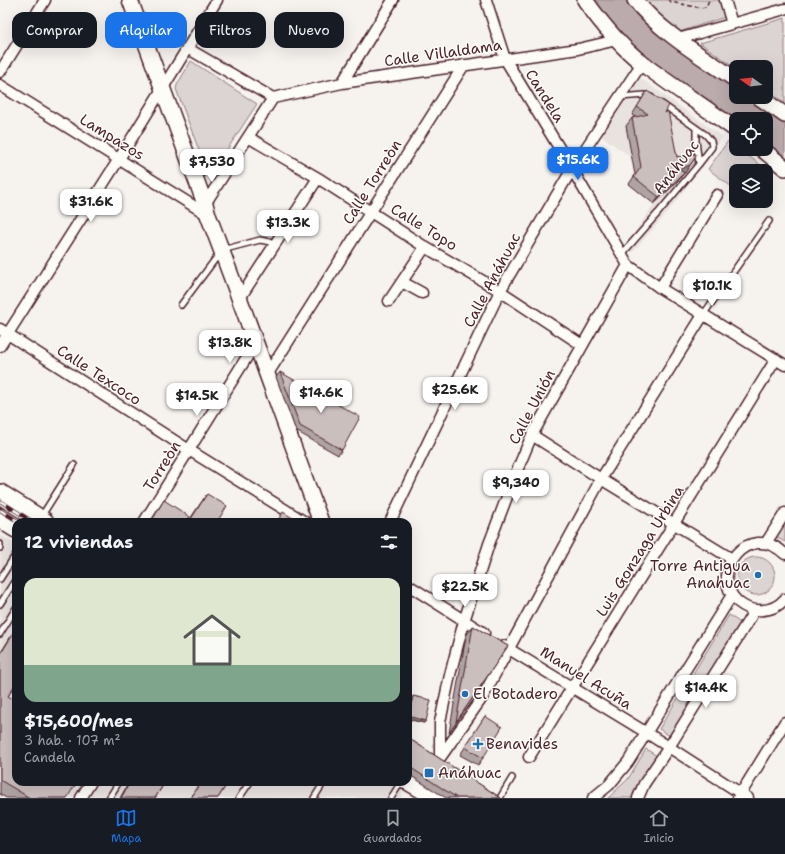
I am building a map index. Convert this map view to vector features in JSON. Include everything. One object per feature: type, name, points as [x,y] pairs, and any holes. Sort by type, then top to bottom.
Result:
[{"type":"highway","points":[[0,494],[38,518]]},
{"type":"highway","points":[[411,786],[438,798]]},
{"type":"street","points":[[0,72],[45,0]]},
{"type":"street","points":[[130,0],[320,518]]},
{"type":"street","points":[[0,346],[4,332],[119,159],[217,0]]},
{"type":"street","points":[[342,83],[393,0]]},
{"type":"street","name":"Candela","points":[[486,0],[505,59],[628,265]]},
{"type":"street","points":[[585,0],[600,21],[617,40],[642,63],[729,125]]},
{"type":"street","points":[[635,0],[655,21],[729,75]]},
{"type":"street","points":[[725,0],[732,24]]},
{"type":"street","points":[[678,39],[785,9]]},
{"type":"street","name":"Calle Villaldama","points":[[273,98],[342,83],[578,49],[617,40]]},
{"type":"street","points":[[187,48],[273,98],[248,136],[207,209]]},
{"type":"street","name":"Calle Anáhuac","points":[[392,518],[500,291],[572,170],[642,63]]},
{"type":"street","name":"Calle Torreòn","points":[[267,375],[464,65]]},
{"type":"street","name":"Lampazos","points":[[0,85],[119,159],[207,209]]},
{"type":"street","points":[[769,104],[785,115]]},
{"type":"street","name":"Calle Topo","points":[[248,136],[318,178],[425,247],[500,291],[582,345]]},
{"type":"street","points":[[770,156],[785,168]]},
{"type":"street","points":[[240,298],[318,178]]},
{"type":"street","points":[[660,288],[717,194]]},
{"type":"street","points":[[389,301],[425,247]]},
{"type":"street","points":[[628,265],[660,288],[781,362]]},
{"type":"street","name":"Calle Unión","points":[[510,649],[482,698],[436,764],[440,722],[464,621],[489,544],[516,473],[532,435],[628,265]]},
{"type":"street","points":[[402,282],[422,293]]},
{"type":"street","points":[[510,649],[601,480],[703,315]]},
{"type":"street","name":"Calle Texcoco","points":[[4,332],[299,518]]},
{"type":"street","name":"Torreòn","points":[[146,518],[255,344]]},
{"type":"street","name":"Luis Gonzaga Urbina","points":[[529,757],[674,524],[781,362]]},
{"type":"street","points":[[532,435],[601,480],[732,559]]},
{"type":"street","points":[[766,543],[785,513]]},
{"type":"street","points":[[785,554],[778,548],[766,543],[757,543],[747,546],[739,551],[732,559],[728,567],[727,577],[728,586],[732,595],[742,605],[755,610],[765,610],[774,607],[785,599]]},
{"type":"street","name":"Manuel Acuña","points":[[412,588],[647,733],[742,797]]},
{"type":"street","points":[[593,798],[609,785],[624,768],[732,595]]},
{"type":"street","points":[[638,798],[644,784],[755,610]]},
{"type":"street","points":[[742,797],[785,722]]},
{"type":"street","points":[[81,798],[88,786]]},
{"type":"lane","name":"Anáhuac","points":[[620,97],[648,95],[710,138],[712,144],[710,150],[699,164],[622,254]]},
{"type":"lane","points":[[696,128],[699,164]]},
{"type":"lane","points":[[703,315],[769,221]]},
{"type":"lane","points":[[181,305],[222,250],[260,240],[276,243]]},
{"type":"lane","points":[[42,518],[74,465]]},
{"type":"lane","points":[[0,579],[12,560]]},
{"type":"lane","points":[[0,604],[12,585]]},
{"type":"lane","points":[[0,634],[12,614]]},
{"type":"lane","points":[[500,798],[512,778]]},
{"type":"lane","points":[[109,798],[116,786]]},
{"type":"lane","points":[[239,798],[247,786]]},
{"type":"lane","points":[[314,798],[322,786]]},
{"type":"lane","points":[[391,798],[411,786]]},
{"type":"path","points":[[668,0],[671,2],[701,8],[706,7],[709,0]]},
{"type":"shaded area","points":[[585,0],[635,0],[729,74],[729,104],[769,104],[785,116],[785,168],[773,156],[773,112],[729,112],[729,125],[676,88]]},
{"type":"shaded area","points":[[645,0],[720,0],[725,17],[679,32]]},
{"type":"shaded area","points":[[785,18],[785,103],[773,95],[773,60],[729,60],[729,63],[700,43]]},
{"type":"shaded area","points":[[191,61],[257,104],[209,177],[176,89]]},
{"type":"shaded area","points":[[639,77],[723,137],[668,212],[632,253],[625,246],[654,204],[629,184],[635,175],[632,158],[601,136]]},
{"type":"shaded area","points":[[728,141],[729,156],[748,156],[759,164],[729,164],[729,185],[708,169]]},
{"type":"shaded area","points":[[785,522],[785,542],[776,537]]},
{"type":"shaded area","points":[[0,535],[12,542],[12,786],[399,786],[402,788],[402,798],[0,798]]},
{"type":"shaded area","points":[[752,557],[760,557],[767,560],[772,565],[775,576],[772,587],[767,592],[760,595],[752,595],[745,592],[740,587],[737,580],[737,572],[740,565],[745,560]]},
{"type":"shaded area","points":[[729,615],[745,626],[673,738],[659,729]]},
{"type":"shaded area","points":[[646,749],[657,756],[635,788],[632,798],[608,798],[628,779]]},
{"type":"building","points":[[647,91],[669,105],[665,113],[668,111],[677,157],[696,154],[690,165],[680,169],[684,173],[659,197],[634,177],[641,167],[632,118],[648,114],[637,107]]},
{"type":"building","points":[[280,372],[360,417],[342,450],[300,426]]},
{"type":"building","points":[[207,494],[227,506],[220,518],[192,518]]},
{"type":"building","points":[[164,500],[190,517],[189,518],[153,518]]},
{"type":"building","points":[[283,512],[293,518],[279,518]]},
{"type":"building","name":"El Botadero","points":[[473,626],[508,646],[456,722]]},
{"type":"building","points":[[12,636],[12,690],[8,696],[12,698],[12,786],[74,786],[67,798],[30,798],[0,780],[0,655]]},
{"type":"building","points":[[413,696],[431,700],[426,721],[412,717]]},
{"type":"building","name":"Benavides","points":[[485,716],[502,727],[483,758],[465,747]]},
{"type":"building","points":[[412,741],[501,798],[457,798],[412,769]]},
{"type":"building","points":[[128,786],[162,786],[155,798],[121,798]]},
{"type":"building","points":[[198,786],[226,786],[218,798],[191,798]]},
{"type":"railway","points":[[0,501],[27,518]]},
{"type":"railway","points":[[0,510],[13,518]]},
{"type":"place","name":"Torre Antigua Anahuac","points":[[758,575]]},
{"type":"place","name":"El Botadero","points":[[465,694]]},
{"type":"place","name":"Benavides","points":[[478,744]]},
{"type":"place","name":"Anáhuac","points":[[429,773]]}]
